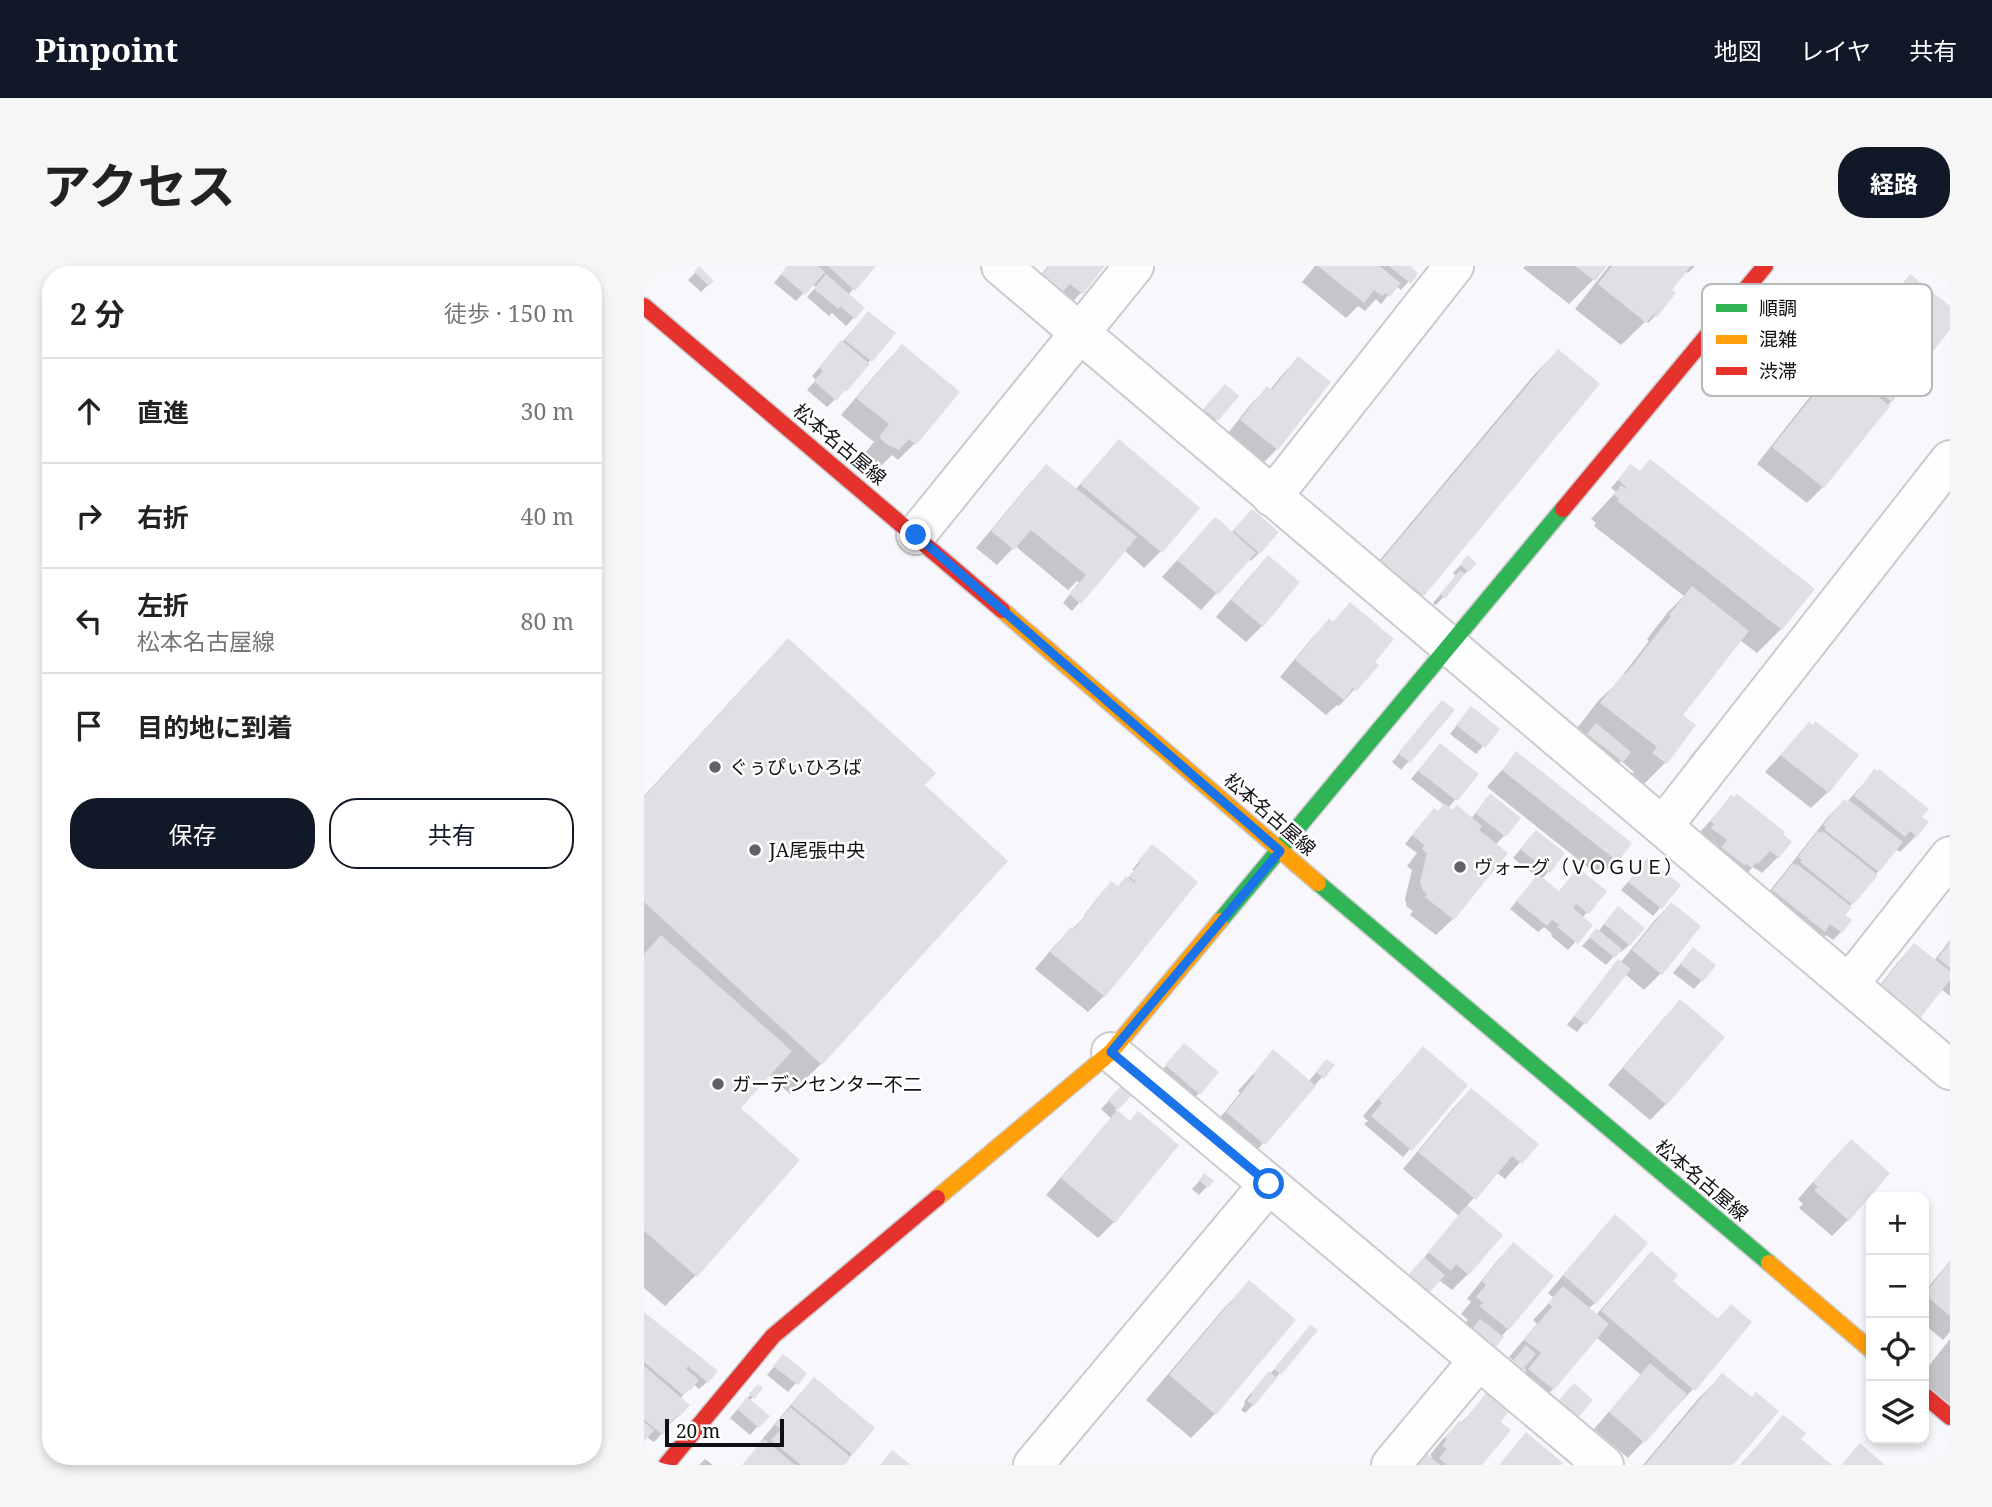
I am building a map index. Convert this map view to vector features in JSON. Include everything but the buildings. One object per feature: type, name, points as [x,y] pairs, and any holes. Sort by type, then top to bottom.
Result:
[{"type":"main road","points":[[1750,284],[1765,266]]},
{"type":"main road","name":"松本名古屋線","points":[[644,306],[916,535],[1280,851],[1866,1346]]},
{"type":"main road","points":[[666,1465],[773,1336],[1111,1052],[1702,342]]},
{"type":"main road","points":[[1929,1399],[1950,1417]]},
{"type":"street","points":[[1001,266],[1950,1070]]},
{"type":"street","points":[[916,535],[1134,266]]},
{"type":"street","points":[[1272,497],[1454,266]]},
{"type":"street","points":[[1662,826],[1950,460]]},
{"type":"street","points":[[1849,984],[1950,856]]},
{"type":"street","points":[[1111,1052],[1604,1465]]},
{"type":"street","points":[[1033,1465],[1269,1184]]},
{"type":"street","points":[[1391,1465],[1478,1361]]},
{"type":"traffic: fast","points":[[1220,921],[1563,509]]},
{"type":"traffic: fast","points":[[1318,883],[1769,1263]]},
{"type":"traffic: slow","points":[[1002,610],[1318,883]]},
{"type":"traffic: slow","points":[[937,1198],[1111,1052],[1220,921]]},
{"type":"traffic: slow","points":[[1769,1263],[1866,1346]]},
{"type":"traffic: jam","points":[[1750,284],[1765,266]]},
{"type":"traffic: jam","points":[[644,306],[1002,610]]},
{"type":"traffic: jam","points":[[1563,509],[1702,342]]},
{"type":"traffic: jam","points":[[666,1465],[773,1336],[937,1198]]},
{"type":"traffic: jam","points":[[1929,1399],[1950,1417]]},
{"type":"place","name":"ぐぅぴぃひろば","points":[[715,767]]},
{"type":"place","name":"JA尾張中央","points":[[755,850]]},
{"type":"place","name":"ヴォーグ（ＶＯＧＵＥ）","points":[[1460,867]]},
{"type":"place","name":"ガーデンセンター不二","points":[[718,1084]]},
{"type":"route","points":[[916,535],[1280,851],[1111,1052],[1269,1184]]}]
